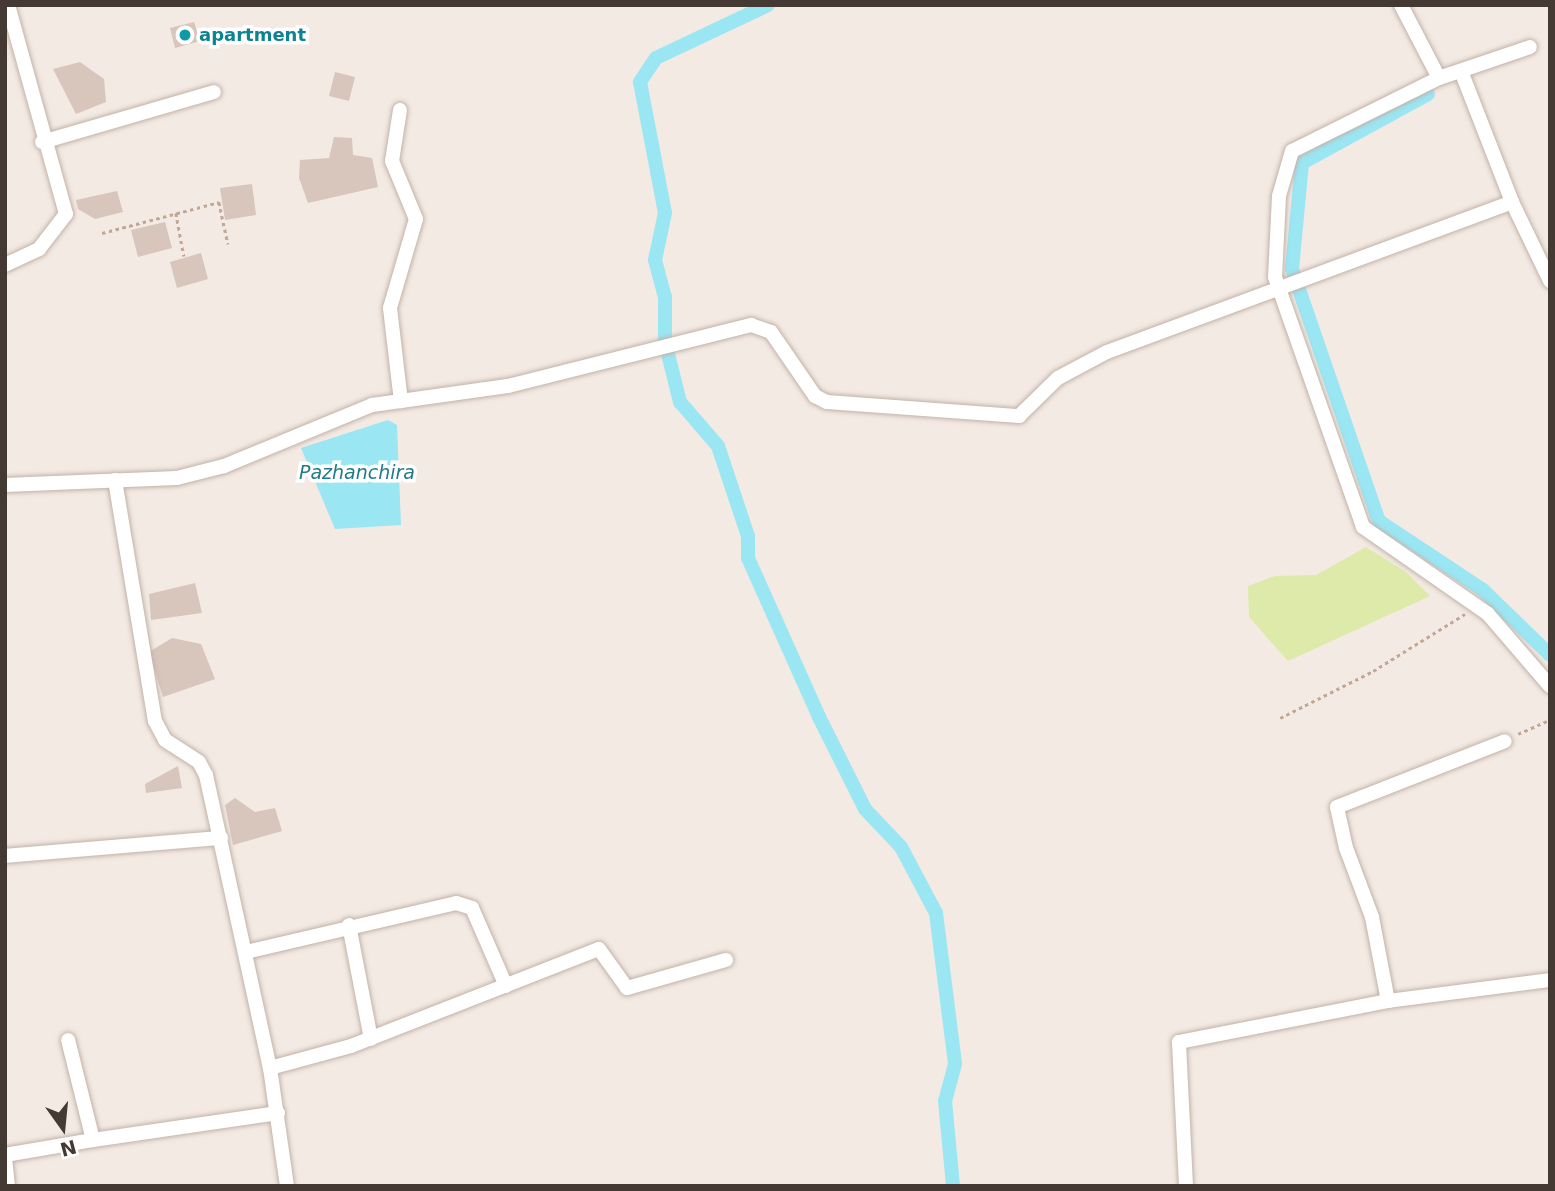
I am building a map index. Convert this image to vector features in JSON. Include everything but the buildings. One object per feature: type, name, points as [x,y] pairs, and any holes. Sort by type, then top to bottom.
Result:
[{"type":"street","points":[[5,265],[39,249],[66,214],[42,142],[8,5]]},
{"type":"street","points":[[1401,5],[1439,78]]},
{"type":"street","points":[[1530,47],[1439,78],[1292,151],[1279,196],[1272,258],[1279,292],[1358,520],[1378,541],[1476,605],[1507,633],[1550,687]]},
{"type":"street","points":[[1461,71],[1512,201],[1550,281]]},
{"type":"street","points":[[42,142],[214,92]]},
{"type":"street","points":[[400,110],[392,161],[416,219],[390,308],[401,401]]},
{"type":"street","points":[[5,485],[177,478],[224,466],[341,415],[401,401],[508,386],[762,326],[815,396],[827,402],[1006,418],[1019,416],[1058,378],[1107,352],[1279,292],[1512,201]]},
{"type":"street","points":[[115,481],[155,721],[165,740],[203,766],[270,1068],[288,1186]]},
{"type":"street","points":[[1388,1001],[1372,917],[1346,848],[1337,807],[1505,741]]},
{"type":"street","points":[[5,856],[221,838]]},
{"type":"street","points":[[246,952],[349,925],[456,903],[472,908],[506,986]]},
{"type":"street","points":[[349,925],[371,1038]]},
{"type":"street","points":[[270,1068],[371,1038],[599,949],[626,988],[726,960]]},
{"type":"street","points":[[1186,1186],[1179,1042],[1388,1001],[1550,980]]},
{"type":"street","points":[[68,1040],[93,1140]]},
{"type":"street","points":[[8,1186],[5,1157],[93,1140],[278,1113]]},
{"type":"path","points":[[102,233],[219,202],[228,244]]},
{"type":"path","points":[[176,212],[184,256]]},
{"type":"path","points":[[1280,718],[1391,661],[1476,605]]},
{"type":"path","points":[[1505,741],[1550,720]]},
{"type":"green space","points":[[1366,547],[1406,572],[1430,596],[1288,661],[1249,617],[1248,586],[1275,576],[1316,575]]},
{"type":"water","name":"Pazhanchira","points":[[388,420],[397,425],[401,525],[335,529],[301,448]]},
{"type":"waterway","points":[[768,5],[656,58],[640,82],[665,213],[655,260],[665,297],[665,342],[680,402],[718,446],[748,536],[748,558],[819,717],[865,809],[901,847],[936,913],[955,1064],[945,1101],[953,1186]]},
{"type":"waterway","points":[[1428,94],[1302,163],[1292,269],[1379,521],[1483,590],[1550,655]]},
{"type":"place","name":"apartment","points":[[185,35]]}]
